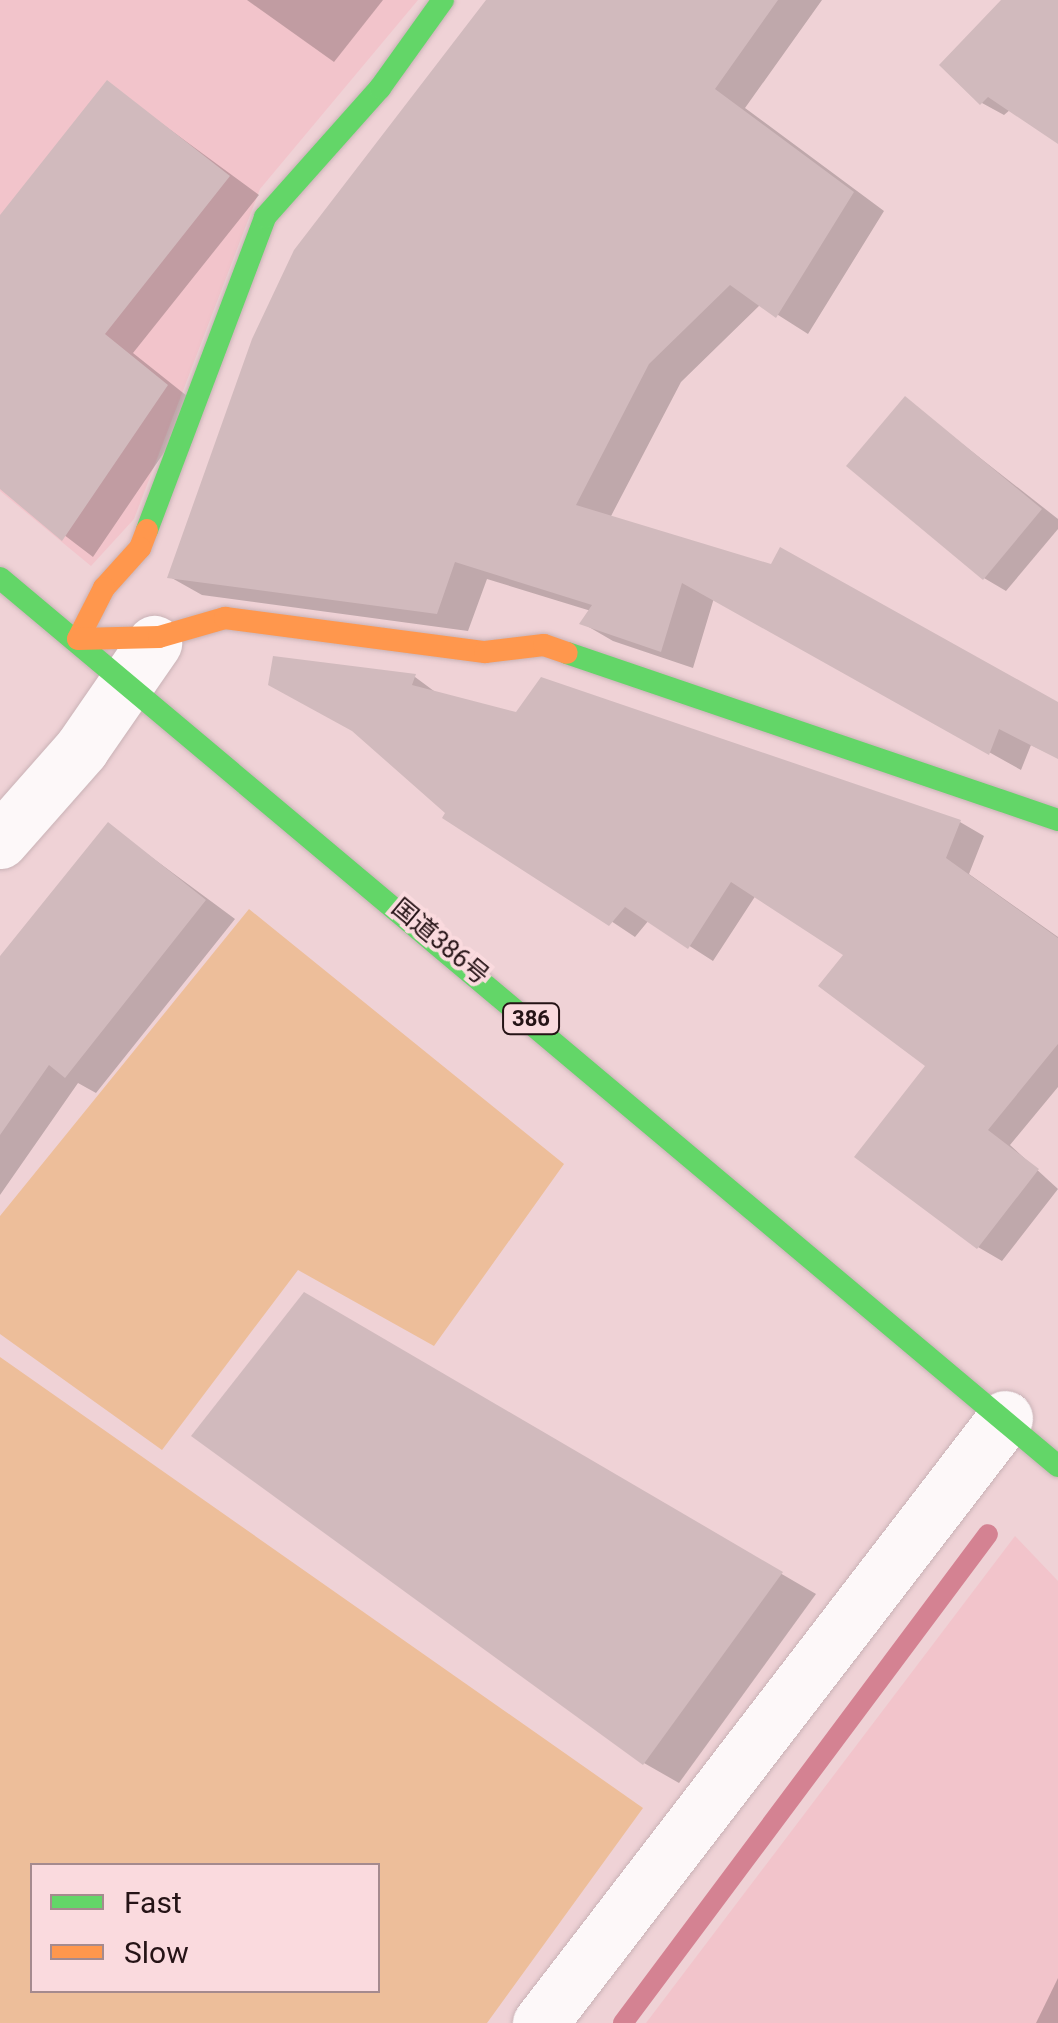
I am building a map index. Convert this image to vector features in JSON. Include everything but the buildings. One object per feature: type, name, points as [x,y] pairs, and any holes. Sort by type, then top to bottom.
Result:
[{"type":"main road","points":[[443,0],[380,88],[265,217],[140,548],[104,588],[78,639],[144,659],[225,618],[484,652],[544,645],[1058,820]]},
{"type":"main road","name":"国道386号","points":[[0,578],[78,639],[144,659],[1058,1466]]},
{"type":"street","points":[[0,841],[144,659]]},
{"type":"street","points":[[540,2023],[1005,1418]]},
{"type":"shaded area","points":[[0,0],[418,0],[260,189],[134,519],[91,566],[0,491]]},
{"type":"shaded area","points":[[249,909],[564,1164],[434,1346],[298,1270],[162,1450],[0,1334],[0,1216]]},
{"type":"shaded area","points":[[0,1357],[643,1808],[487,2023],[0,2023]]},
{"type":"shaded area","points":[[1015,1536],[1058,1581],[1058,2023],[646,2023]]},
{"type":"waterway","points":[[623,2023],[988,1534]]},
{"type":"traffic: fast","points":[[147,530],[265,217],[380,88],[443,0]]},
{"type":"traffic: fast","points":[[0,578],[1058,1466]]},
{"type":"traffic: fast","points":[[567,653],[1058,820]]},
{"type":"traffic: slow","points":[[147,530],[140,548],[104,588],[78,639],[159,637],[225,618],[485,652],[544,645],[567,653]]}]
